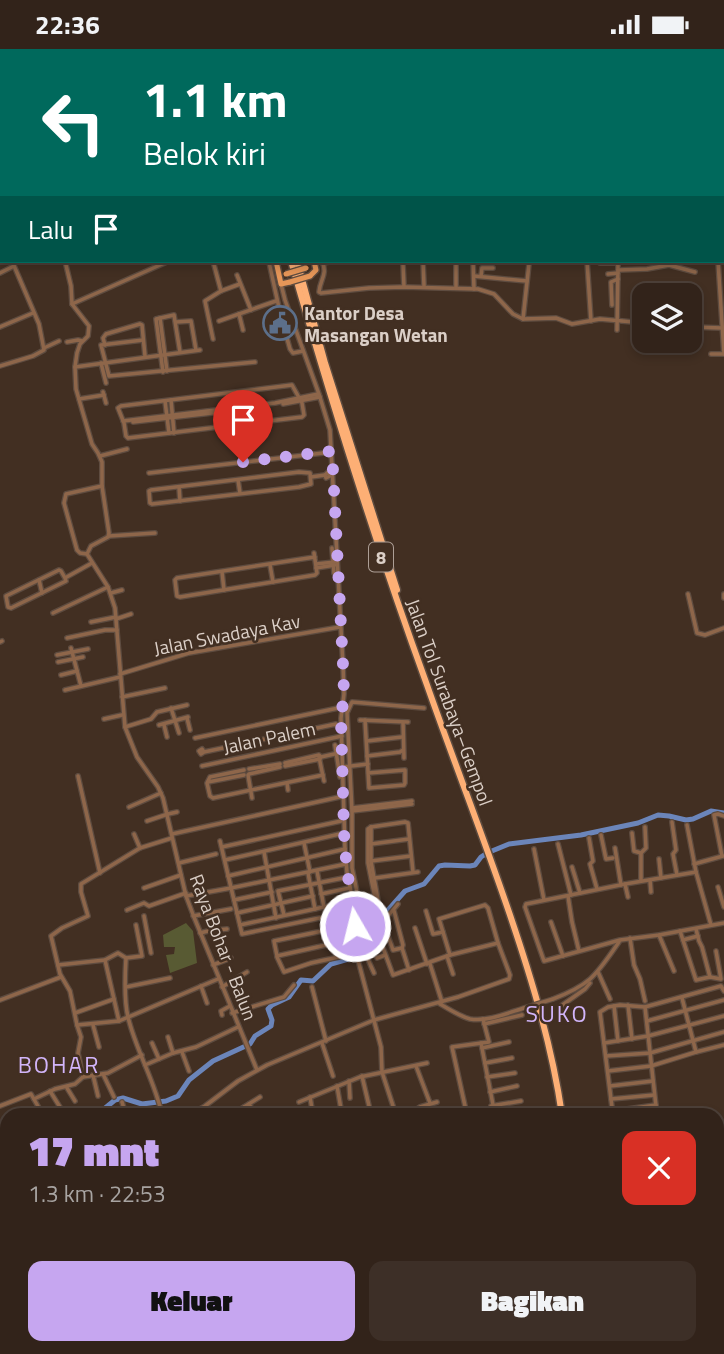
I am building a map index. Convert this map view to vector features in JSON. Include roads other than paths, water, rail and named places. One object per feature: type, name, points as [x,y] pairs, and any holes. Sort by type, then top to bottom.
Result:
[{"type":"highway","name":"Jalan Tol Surabaya–Gempol","points":[[292,263],[372,531],[405,627],[488,846]]},
{"type":"highway","name":"Jalan Tol Surabaya–Gempol","points":[[298,263],[325,363],[390,568],[488,846],[533,988],[562,1108]]},
{"type":"main road","points":[[273,263],[281,284],[310,276],[316,270],[315,263],[279,276]]},
{"type":"street","points":[[0,273],[13,263],[38,324],[44,348]]},
{"type":"street","points":[[65,263],[72,304],[89,326],[88,336],[82,341],[77,353],[75,367],[78,399],[92,444],[100,456],[108,536]]},
{"type":"street","points":[[72,304],[164,263]]},
{"type":"street","points":[[214,263],[221,291]]},
{"type":"street","points":[[273,263],[277,300],[290,349],[295,353],[303,351]]},
{"type":"street","points":[[323,263],[325,272],[318,291],[321,293],[404,286],[474,289],[494,294],[523,319],[556,318],[572,324],[591,321],[632,322]]},
{"type":"street","points":[[423,263],[424,286]]},
{"type":"street","points":[[456,263],[456,288]]},
{"type":"street","points":[[473,263],[474,289]]},
{"type":"street","points":[[587,263],[591,321]]},
{"type":"street","points":[[600,263],[618,263],[617,330]]},
{"type":"street","points":[[710,354],[724,354],[718,263]]},
{"type":"street","points":[[403,264],[404,286]]},
{"type":"street","points":[[523,319],[529,264]]},
{"type":"street","points":[[608,274],[669,265],[695,272]]},
{"type":"street","points":[[481,276],[482,268],[493,268]]},
{"type":"street","points":[[237,275],[251,310]]},
{"type":"street","points":[[474,276],[527,281]]},
{"type":"street","points":[[611,305],[611,282],[618,279]]},
{"type":"street","points":[[213,339],[206,300],[240,284]]},
{"type":"street","points":[[281,284],[330,430],[330,475],[344,694],[340,777]]},
{"type":"street","points":[[219,321],[277,300]]},
{"type":"street","points":[[0,327],[33,313]]},
{"type":"street","points":[[239,314],[243,330]]},
{"type":"street","points":[[165,371],[156,320],[174,315],[180,352]]},
{"type":"street","points":[[75,367],[198,350],[191,321],[176,322]]},
{"type":"street","points":[[105,345],[103,338],[106,334],[141,324],[145,356]]},
{"type":"street","points":[[702,327],[722,328]]},
{"type":"street","points":[[106,383],[101,346],[143,340]]},
{"type":"street","points":[[0,366],[43,352],[44,348],[59,341]]},
{"type":"street","points":[[67,342],[82,341]]},
{"type":"street","points":[[102,363],[110,377],[256,362]]},
{"type":"street","points":[[292,385],[304,415],[128,438],[125,436],[124,422],[118,410],[119,406],[238,392],[292,385]]},
{"type":"street","points":[[238,392],[241,424]]},
{"type":"street","points":[[78,399],[104,393],[106,403]]},
{"type":"street","points":[[124,422],[300,400],[319,395]]},
{"type":"street","points":[[171,400],[171,433]]},
{"type":"street","points":[[165,401],[170,417]]},
{"type":"street","points":[[100,456],[127,449]]},
{"type":"street","points":[[149,473],[332,451]]},
{"type":"street","points":[[299,472],[309,473],[311,477],[309,485],[150,503],[150,490],[299,472]]},
{"type":"street","points":[[311,477],[330,475]]},
{"type":"street","points":[[238,480],[240,493]]},
{"type":"street","name":"Raya Bohar - Balun","points":[[102,486],[66,494],[64,503],[80,553],[87,554],[111,593],[116,618],[125,727],[137,757],[161,793],[193,916],[257,1070]]},
{"type":"street","points":[[179,487],[180,501]]},
{"type":"street","points":[[87,554],[92,546],[108,536],[155,533]]},
{"type":"street","points":[[332,548],[334,573]]},
{"type":"street","points":[[314,555],[317,573],[177,596],[174,580],[177,578],[270,565],[314,555]]},
{"type":"street","points":[[65,578],[60,570],[5,598],[10,608],[66,581],[65,578],[92,563]]},
{"type":"street","points":[[316,566],[335,563]]},
{"type":"street","points":[[270,565],[273,582]]},
{"type":"street","points":[[222,572],[224,590]]},
{"type":"street","points":[[39,580],[42,593]]},
{"type":"street","points":[[53,614],[108,587]]},
{"type":"street","points":[[111,593],[122,590]]},
{"type":"street","points":[[688,594],[698,633],[709,634],[724,628]]},
{"type":"street","points":[[91,622],[131,614]]},
{"type":"street","name":"Jalan Swadaya Kav","points":[[65,690],[120,676],[189,653],[341,626]]},
{"type":"street","points":[[67,638],[96,631],[117,630]]},
{"type":"street","points":[[57,655],[72,650],[89,649]]},
{"type":"street","points":[[72,650],[81,686]]},
{"type":"street","points":[[58,662],[83,657]]},
{"type":"street","points":[[61,675],[77,671]]},
{"type":"street","points":[[122,697],[165,688]]},
{"type":"street","points":[[362,916],[352,868],[344,796],[347,713],[351,703],[424,708]]},
{"type":"street","points":[[125,727],[151,719],[158,712],[187,705]]},
{"type":"street","points":[[195,738],[343,707]]},
{"type":"street","points":[[171,709],[179,733]]},
{"type":"street","points":[[104,719],[123,715]]},
{"type":"street","points":[[167,737],[162,725],[187,717],[190,730]]},
{"type":"street","points":[[204,751],[336,724],[341,718]]},
{"type":"street","points":[[369,773],[404,770],[405,783],[370,789],[364,721],[405,722],[402,737],[404,758]]},
{"type":"street","points":[[336,724],[342,729]]},
{"type":"street","name":"Jalan Palem","points":[[202,766],[342,736]]},
{"type":"street","points":[[366,741],[402,737]]},
{"type":"street","points":[[335,745],[347,766],[352,809],[346,820],[344,833],[346,864],[356,923],[354,936],[357,957],[381,1047],[382,1072],[394,1108]]},
{"type":"street","points":[[368,756],[403,750]]},
{"type":"street","points":[[320,757],[323,778],[213,798],[209,794],[210,777],[247,773],[282,764],[340,753]]},
{"type":"street","points":[[281,756],[282,764]]},
{"type":"street","points":[[347,766],[368,764]]},
{"type":"street","points":[[247,773],[252,797]]},
{"type":"street","points":[[78,776],[100,873]]},
{"type":"street","points":[[287,783],[288,790]]},
{"type":"street","points":[[129,807],[161,793]]},
{"type":"street","points":[[83,1077],[78,1053],[81,1037],[69,988],[61,977],[50,937],[88,916],[80,885],[140,848],[172,836],[344,796]]},
{"type":"street","points":[[352,809],[412,802]]},
{"type":"street","points":[[147,821],[177,812]]},
{"type":"street","points":[[695,865],[723,856],[714,815],[724,815]]},
{"type":"street","points":[[222,848],[346,820]]},
{"type":"street","points":[[375,878],[415,872],[407,822],[368,829],[369,861],[377,908]]},
{"type":"street","points":[[672,822],[677,875]]},
{"type":"street","points":[[687,825],[696,872],[711,925]]},
{"type":"street","points":[[371,827],[369,861],[375,878],[379,906],[356,923],[274,941],[284,972],[337,957],[366,955],[374,973]]},
{"type":"street","points":[[641,881],[642,853],[646,848],[645,827]]},
{"type":"street","points":[[225,860],[344,833]]},
{"type":"street","points":[[632,833],[634,851],[642,853]]},
{"type":"street","points":[[134,834],[140,848]]},
{"type":"street","points":[[601,835],[606,859],[612,858]]},
{"type":"street","points":[[589,838],[593,861],[590,862],[597,889]]},
{"type":"street","points":[[371,844],[409,839]]},
{"type":"street","points":[[220,841],[242,934],[354,911]]},
{"type":"street","points":[[304,842],[315,919]]},
{"type":"street","points":[[558,844],[579,951]]},
{"type":"street","points":[[615,848],[628,897]]},
{"type":"street","points":[[228,876],[345,849]]},
{"type":"street","points":[[534,849],[544,900]]},
{"type":"street","points":[[264,852],[276,918]]},
{"type":"street","points":[[179,863],[216,854]]},
{"type":"street","points":[[369,861],[411,856]]},
{"type":"street","points":[[659,859],[661,878]]},
{"type":"street","points":[[127,910],[144,903],[150,906],[186,894],[230,888],[346,864]]},
{"type":"street","points":[[572,866],[580,893]]},
{"type":"street","points":[[316,871],[324,907]]},
{"type":"street","points":[[696,872],[526,904],[544,961],[620,940],[724,923]]},
{"type":"street","points":[[144,888],[181,875]]},
{"type":"street","points":[[284,916],[278,891],[348,877]]},
{"type":"street","points":[[650,880],[651,892]]},
{"type":"street","points":[[718,887],[724,907]]},
{"type":"street","points":[[321,894],[350,888]]},
{"type":"street","points":[[234,900],[272,892]]},
{"type":"street","points":[[237,913],[313,896]]},
{"type":"street","points":[[240,925],[352,901]]},
{"type":"street","points":[[380,941],[368,946],[362,932],[383,922],[398,904]]},
{"type":"street","points":[[201,1108],[237,1081],[257,1070],[374,1020],[509,980],[510,975],[485,905],[439,919],[453,974]]},
{"type":"street","points":[[193,916],[231,909]]},
{"type":"street","points":[[393,910],[409,969]]},
{"type":"street","points":[[426,911],[433,934],[443,932]]},
{"type":"street","points":[[58,965],[105,960],[118,953],[126,958],[154,953],[144,916]]},
{"type":"street","points":[[383,922],[393,950],[402,948]]},
{"type":"street","points":[[551,922],[563,956]]},
{"type":"street","points":[[136,925],[142,955]]},
{"type":"street","points":[[375,926],[393,975],[448,956],[498,943]]},
{"type":"street","points":[[415,928],[440,1002],[465,1017],[483,1022],[522,1015]]},
{"type":"street","points":[[200,933],[227,929]]},
{"type":"street","points":[[332,929],[337,957]]},
{"type":"street","points":[[696,929],[709,977]]},
{"type":"street","points":[[680,931],[695,980],[709,977],[723,980],[716,951]]},
{"type":"street","points":[[659,935],[674,971]]},
{"type":"street","points":[[683,940],[698,936]]},
{"type":"street","points":[[630,938],[634,965],[645,1001]]},
{"type":"street","points":[[483,1022],[572,992],[590,981],[620,940]]},
{"type":"street","points":[[277,956],[335,943]]},
{"type":"street","points":[[377,958],[385,955]]},
{"type":"street","points":[[126,958],[128,1018],[161,1108]]},
{"type":"street","points":[[213,965],[231,958]]},
{"type":"street","points":[[105,960],[119,1021]]},
{"type":"street","points":[[222,987],[247,972]]},
{"type":"street","points":[[598,972],[610,999]]},
{"type":"street","points":[[0,1000],[61,977]]},
{"type":"street","points":[[126,987],[170,978]]},
{"type":"street","points":[[77,1025],[119,1021],[218,979]]},
{"type":"street","points":[[560,1016],[561,1006],[585,989],[590,981]]},
{"type":"street","points":[[232,1013],[284,997],[294,985]]},
{"type":"street","points":[[201,986],[207,1003]]},
{"type":"street","points":[[612,1108],[600,1011],[614,1006],[645,1007],[721,986],[724,991]]},
{"type":"street","points":[[312,987],[332,1076]]},
{"type":"street","points":[[682,998],[696,1052]]},
{"type":"street","points":[[75,1013],[114,999]]},
{"type":"street","points":[[647,1021],[724,1000]]},
{"type":"street","points":[[628,1005],[632,1039]]},
{"type":"street","points":[[222,1015],[221,1011],[230,1006]]},
{"type":"street","points":[[614,1006],[618,1041]]},
{"type":"street","points":[[640,1108],[657,1105],[645,1007]]},
{"type":"street","points":[[604,1042],[648,1036],[724,1016]]},
{"type":"street","points":[[480,1046],[489,1042],[483,1022]]},
{"type":"street","points":[[93,1024],[99,1047]]},
{"type":"street","points":[[145,1065],[238,1027]]},
{"type":"street","points":[[606,1056],[650,1053],[724,1032]]},
{"type":"street","points":[[168,1037],[173,1053]]},
{"type":"street","points":[[465,1108],[452,1047],[509,1042]]},
{"type":"street","points":[[152,1043],[159,1059]]},
{"type":"street","points":[[608,1071],[651,1066],[724,1045]]},
{"type":"street","points":[[480,1046],[492,1106],[521,1101]]},
{"type":"street","points":[[182,1052],[189,1071]]},
{"type":"street","points":[[34,1099],[79,1082],[83,1077],[111,1072],[142,1055]]},
{"type":"street","points":[[484,1063],[512,1058]]},
{"type":"street","points":[[299,1102],[362,1076],[427,1063]]},
{"type":"street","points":[[415,1065],[430,1103]]},
{"type":"street","points":[[486,1077],[515,1073]]},
{"type":"street","points":[[103,1074],[114,1097]]},
{"type":"street","points":[[93,1075],[98,1096]]},
{"type":"street","points":[[362,1076],[370,1108]]},
{"type":"street","points":[[349,1081],[350,1098]]},
{"type":"street","points":[[610,1086],[653,1081]]},
{"type":"street","points":[[337,1086],[341,1108]]},
{"type":"street","points":[[489,1092],[517,1086]]},
{"type":"street","points":[[67,1087],[75,1101]]},
{"type":"street","points":[[50,1091],[61,1108]]},
{"type":"street","points":[[0,1106],[30,1094],[39,1108]]},
{"type":"street","points":[[611,1099],[655,1095]]},
{"type":"street","points":[[244,1108],[260,1097]]},
{"type":"street","points":[[310,1097],[312,1108]]},
{"type":"street","points":[[122,1103],[124,1108]]},
{"type":"street","points":[[418,1108],[437,1103]]},
{"type":"street","points":[[247,1105],[250,1108]]},
{"type":"waterway","points":[[105,1108],[115,1100],[123,1098],[142,1104],[166,1101],[178,1096],[189,1080],[213,1061],[250,1044],[255,1036],[271,1026],[268,1009],[272,1005],[289,997],[301,980],[313,981],[331,964],[359,956],[355,930],[381,918],[405,891],[424,884],[439,866],[475,865],[487,853],[509,844],[581,835],[638,823],[658,815],[686,820],[711,811],[724,813]]},
{"type":"place","name":"Kantor Desa Masangan Wetan","points":[[280,323]]},
{"type":"district","name":"SUKO","points":[[557,1013]]},
{"type":"district","name":"BOHAR","points":[[59,1064]]}]
